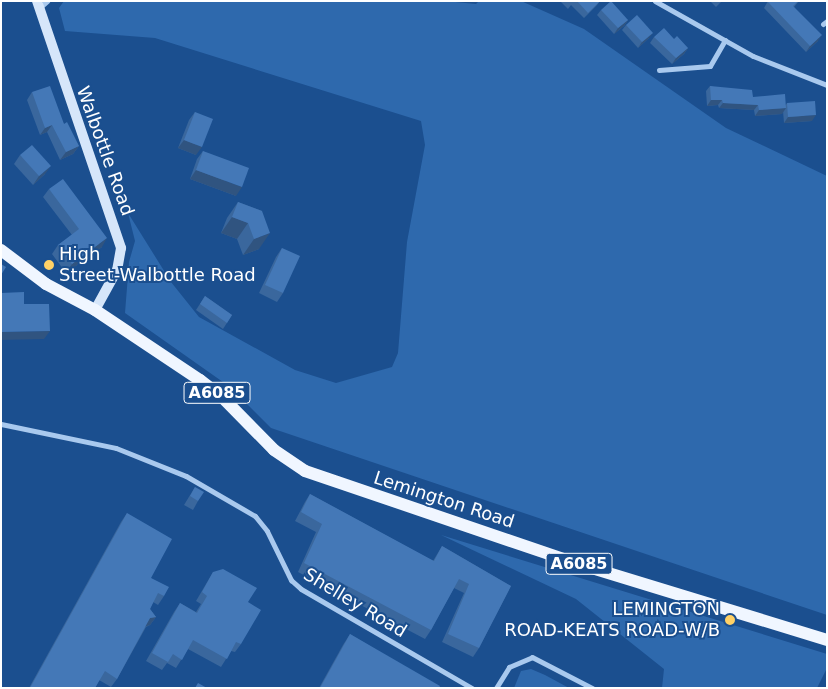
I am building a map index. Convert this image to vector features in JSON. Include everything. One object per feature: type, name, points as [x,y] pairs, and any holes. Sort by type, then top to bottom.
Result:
[{"type":"main road","name":"A6085","points":[[1,250],[46,284],[95,310]]},
{"type":"main road","name":"Lemington Road","points":[[95,310],[222,397],[274,450],[305,471],[569,561],[827,640]]},
{"type":"street","points":[[655,1],[753,56],[827,85]]},
{"type":"street","name":"Walbottle Road","points":[[41,4],[120,248],[117,270],[95,310]]},
{"type":"street","points":[[659,70],[710,66],[725,40]]},
{"type":"street","name":"Shelley Road","points":[[1,424],[116,448],[186,476],[262,523],[295,585],[472,688]]},
{"type":"street","points":[[496,688],[509,667],[532,657],[592,688]]},
{"type":"shaded area","points":[[64,1],[445,1],[476,4],[479,1],[521,1],[584,29],[726,128],[827,176],[827,615],[271,428],[230,387],[125,313],[129,262],[135,241],[128,213],[171,282],[199,317],[295,370],[336,383],[392,367],[398,353],[407,242],[425,145],[421,121],[155,38],[65,31],[59,8]]},
{"type":"shaded area","points":[[441,535],[827,654],[827,668],[817,688],[662,688],[664,669],[576,599]]},
{"type":"shaded area","points":[[531,669],[569,688],[514,688],[521,671]]},
{"type":"building","points":[[577,1],[600,1],[588,13]]},
{"type":"building","points":[[611,1],[628,20],[618,28],[601,10]]},
{"type":"building","points":[[768,1],[798,1],[793,6],[822,35],[810,46]]},
{"type":"building","points":[[637,15],[653,33],[642,42],[626,25]]},
{"type":"building","points":[[664,28],[674,39],[677,36],[688,48],[676,58],[654,37]]},
{"type":"building","points":[[50,86],[64,124],[67,122],[79,146],[66,152],[52,125],[45,128],[32,92]]},
{"type":"building","points":[[710,86],[752,90],[753,97],[785,94],[786,108],[759,110],[758,105],[723,103],[722,100],[711,100]]},
{"type":"building","points":[[815,101],[816,115],[788,117],[787,103]]},
{"type":"building","points":[[195,112],[213,119],[202,147],[184,140]]},
{"type":"building","points":[[32,145],[51,166],[39,176],[20,155]]},
{"type":"building","points":[[203,151],[249,168],[242,187],[196,170]]},
{"type":"building","points":[[63,179],[107,238],[72,264],[58,245],[79,229],[49,189]]},
{"type":"building","points":[[238,202],[262,211],[270,233],[254,239],[248,223],[232,217]]},
{"type":"building","points":[[282,248],[300,256],[283,293],[265,285]]},
{"type":"building","points":[[1,264],[6,267],[1,275]]},
{"type":"building","points":[[24,292],[24,304],[49,304],[50,331],[1,332],[1,293]]},
{"type":"building","points":[[205,296],[232,315],[227,323],[200,304]]},
{"type":"building","points":[[195,487],[204,492],[198,501],[190,496]]},
{"type":"building","points":[[310,494],[434,561],[442,546],[511,586],[479,648],[448,634],[469,584],[459,579],[431,630],[304,563],[322,524],[301,512]]},
{"type":"building","points":[[127,513],[172,539],[151,578],[169,587],[164,596],[158,593],[150,609],[156,617],[150,618],[117,679],[105,671],[95,688],[30,688]]},
{"type":"building","points":[[223,569],[257,588],[248,602],[261,610],[241,644],[236,642],[227,659],[193,640],[182,660],[173,654],[168,662],[152,653],[180,603],[197,613],[207,596],[202,592],[213,572]]},
{"type":"building","points":[[350,634],[440,686],[439,688],[320,688]]},
{"type":"building","points":[[198,683],[207,688],[195,688]]},
{"type":"place","name":"High Street-Walbottle Road","points":[[49,265]]},
{"type":"place","name":"LEMINGTON ROAD-KEATS ROAD-W/B","points":[[730,620]]}]
